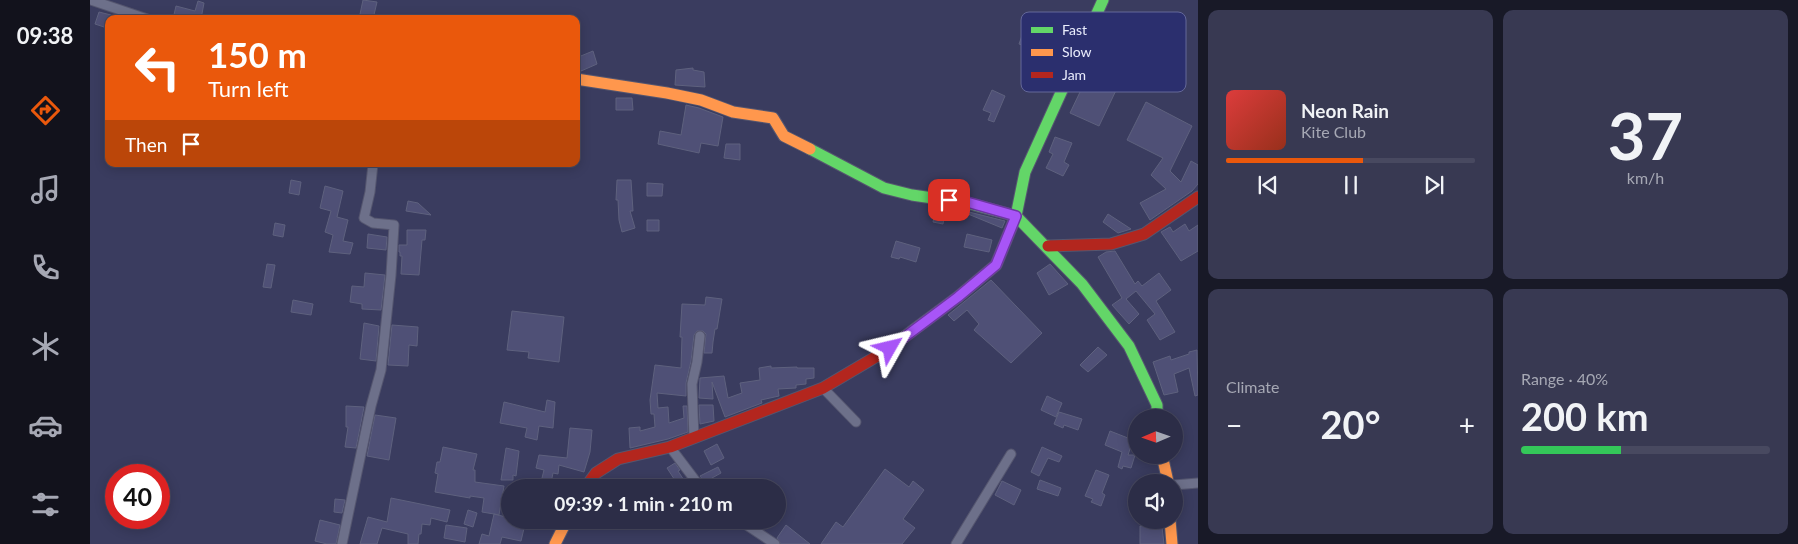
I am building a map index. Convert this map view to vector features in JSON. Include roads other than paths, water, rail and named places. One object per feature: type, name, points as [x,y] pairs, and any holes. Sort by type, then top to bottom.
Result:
[{"type":"street","points":[[91,0],[135,15]]},
{"type":"street","points":[[1098,12],[1103,0]]},
{"type":"street","points":[[580,80],[667,93],[702,100],[733,112],[773,118],[784,136],[884,188],[912,195],[967,202],[1016,216],[1082,284],[1129,346],[1157,405],[1157,409]]},
{"type":"street","points":[[592,479],[596,473],[618,459],[670,447],[823,388],[890,348],[958,297],[996,265],[1016,216],[1025,172],[1061,92]]},
{"type":"street","points":[[342,544],[380,370],[391,275],[394,225],[373,223],[364,218],[370,192],[373,167]]},
{"type":"street","points":[[1045,246],[1111,244],[1144,234],[1198,197]]},
{"type":"street","points":[[694,438],[692,384],[700,336]]},
{"type":"street","points":[[823,388],[856,422]]},
{"type":"street","points":[[670,447],[695,479]]},
{"type":"street","points":[[956,544],[1010,454]]},
{"type":"street","points":[[1183,484],[1198,483]]},
{"type":"street","points":[[555,544],[562,529]]},
{"type":"street","points":[[752,529],[775,544]]},
{"type":"street","points":[[1171,529],[1172,544]]}]
